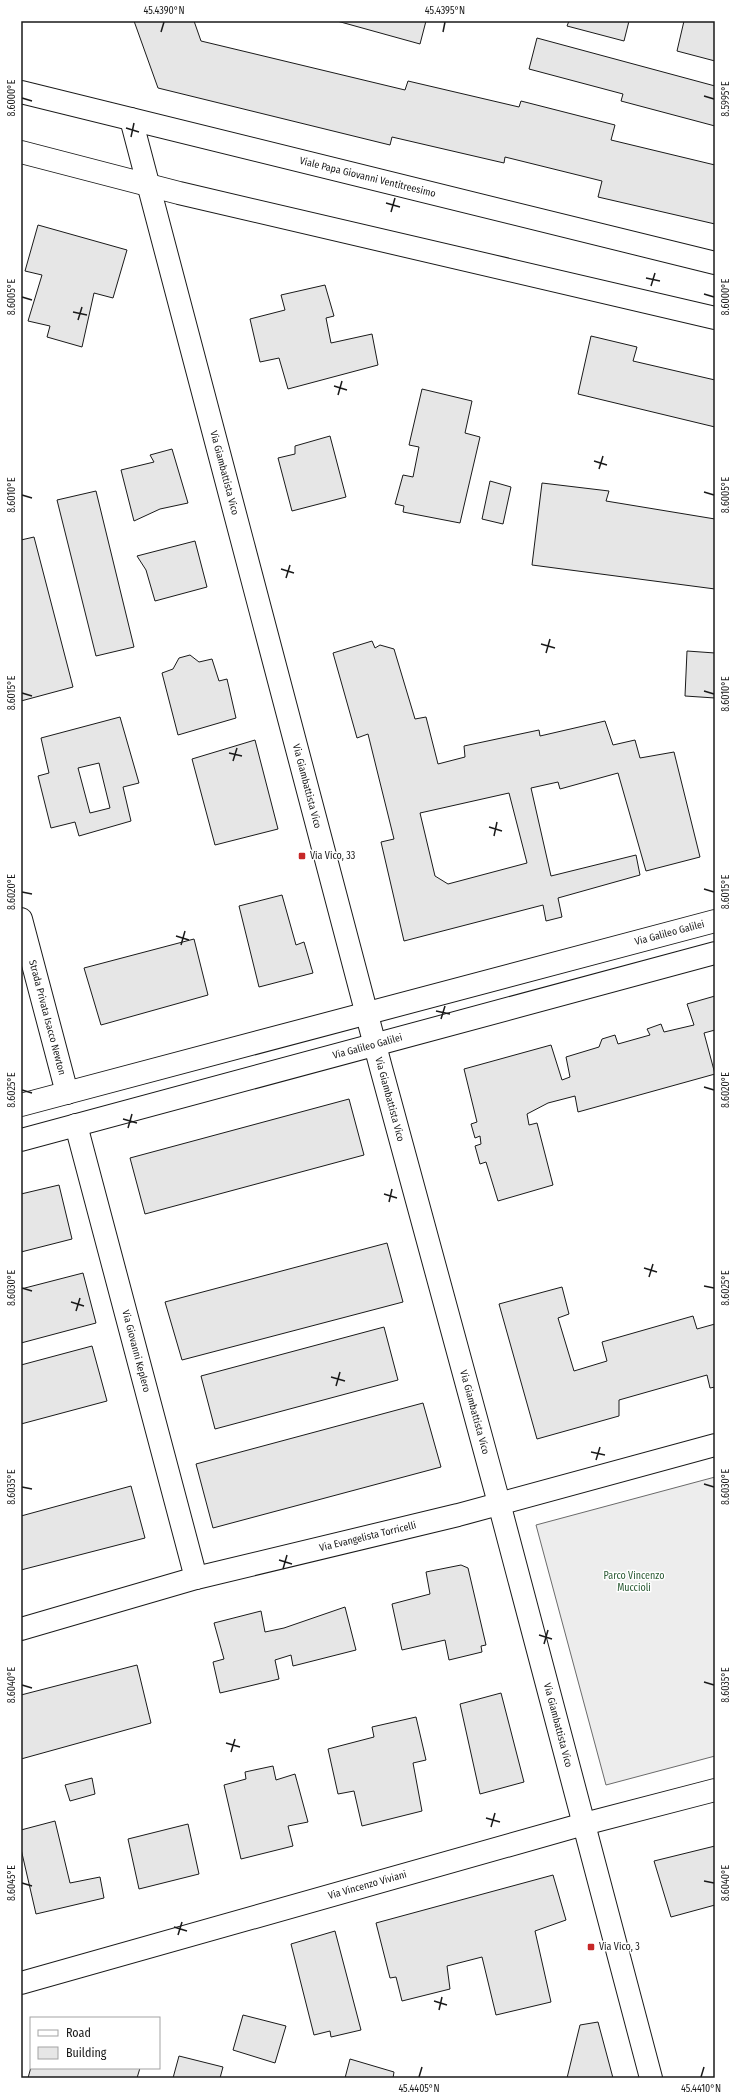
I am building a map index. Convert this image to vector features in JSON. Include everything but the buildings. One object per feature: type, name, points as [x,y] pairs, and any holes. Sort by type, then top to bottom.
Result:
[{"type":"street","name":"Viale Papa Giovanni Ventitreesimo","points":[[21,92],[715,263]]},
{"type":"street","name":"Via Giambattista Vico","points":[[131,120],[375,1045],[499,1503],[651,2078]]},
{"type":"street","points":[[21,152],[147,184],[715,318]]},
{"type":"street","name":"Strada Privata Isacco Newton","points":[[21,919],[67,1093]]},
{"type":"street","name":"Via Galileo Galilei","points":[[21,1105],[715,921]]},
{"type":"street","name":"Via Galileo Galilei","points":[[21,1140],[715,953]]},
{"type":"street","name":"Via Giovanni Keplero","points":[[76,1125],[196,1578]]},
{"type":"street","name":"Via Evangelista Torricelli","points":[[21,1629],[196,1578],[458,1515],[715,1445]]},
{"type":"street","name":"Via Vincenzo Viviani","points":[[21,1983],[584,1824],[715,1790]]},
{"type":"shaded area","name":"Parco Vincenzo Muccioli","points":[[715,1477],[715,1756],[606,1785],[536,1525]]},
{"type":"place","name":"Via Vico, 33","points":[[302,856]]},
{"type":"place","name":"Via Vico, 3","points":[[591,1947]]}]
